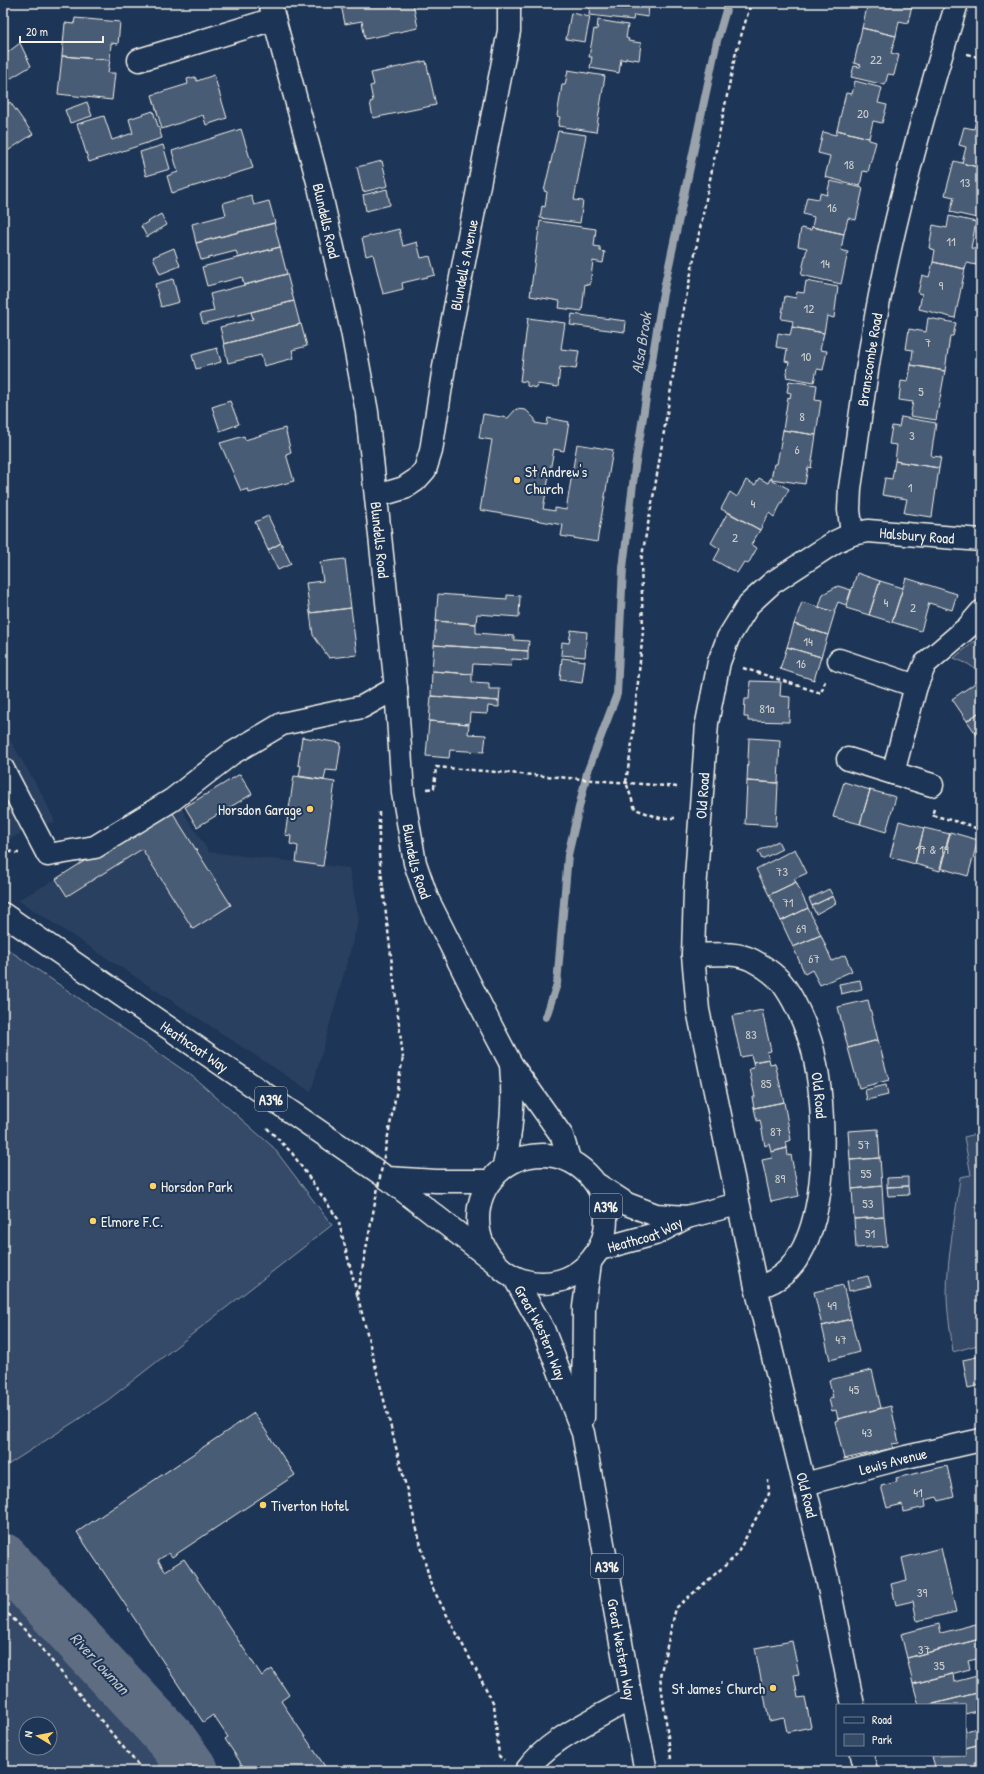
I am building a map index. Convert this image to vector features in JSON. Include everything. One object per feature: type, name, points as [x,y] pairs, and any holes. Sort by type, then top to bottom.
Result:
[{"type":"street","name":"Blundell's Avenue","points":[[376,496],[404,488],[416,480],[425,470],[431,451],[463,261],[509,31],[509,3]]},
{"type":"street","name":"Branscombe Road","points":[[852,534],[849,510],[850,488],[877,311],[894,232],[929,97],[957,3]]},
{"type":"street","name":"Blundells Road","points":[[272,11],[318,182],[352,331],[367,412],[396,688],[403,793],[415,864],[427,898],[511,1064],[562,1136],[569,1159]]},
{"type":"street","points":[[139,60],[272,11]]},
{"type":"street","name":"Halsbury Road","points":[[852,534],[868,531],[981,540]]},
{"type":"street","points":[[719,662],[728,638],[749,604],[772,583],[807,558],[852,534]]},
{"type":"street","points":[[893,773],[916,686],[925,664],[968,626],[981,612]]},
{"type":"street","points":[[838,660],[916,686]]},
{"type":"street","name":"Old Road","points":[[719,662],[707,723],[695,891],[693,955],[698,1010],[756,1287],[827,1578],[852,1704]]},
{"type":"street","points":[[3,769],[48,855],[95,847],[172,800],[231,754],[282,724],[362,706],[396,688]]},
{"type":"street","points":[[848,759],[932,784]]},
{"type":"street","name":"Heathcoat Way","points":[[3,914],[387,1178],[492,1260]]},
{"type":"street","name":"Old Road","points":[[693,955],[736,955],[752,960],[768,971],[785,986],[803,1022],[815,1058],[823,1117],[824,1148],[822,1183],[814,1217],[804,1244],[793,1262],[777,1279],[766,1285],[756,1287]]},
{"type":"street","name":"Blundells Road","points":[[497,1174],[511,1134],[514,1099],[511,1064]]},
{"type":"street","name":"A396","points":[[547,1154],[569,1159],[590,1174],[598,1185],[606,1205],[607,1228],[595,1256],[573,1276],[554,1282],[534,1283],[514,1277],[502,1270],[492,1260],[482,1242],[477,1221],[480,1200],[497,1174],[524,1156],[547,1154]]},
{"type":"street","name":"Heathcoat Way","points":[[387,1178],[436,1182],[497,1174]]},
{"type":"street","name":"Heathcoat Way","points":[[598,1185],[627,1204],[656,1215],[688,1217]]},
{"type":"street","name":"Heathcoat Way","points":[[595,1256],[656,1234],[688,1217],[738,1204]]},
{"type":"street","name":"Great Western Way","points":[[582,1433],[584,1307],[595,1256]]},
{"type":"street","name":"Great Western Way","points":[[514,1277],[543,1329],[582,1433],[646,1771]]},
{"type":"street","name":"Lewis Avenue","points":[[805,1484],[906,1457],[981,1440]]},
{"type":"street","points":[[526,1771],[536,1757],[565,1736],[631,1698]]},
{"type":"street","points":[[862,1756],[866,1771]]},
{"type":"path","points":[[700,822],[660,818],[635,809],[626,782],[632,743],[643,631],[641,561],[685,300],[735,56],[752,3]]},
{"type":"path","points":[[719,662],[738,666],[821,693],[831,661],[838,660]]},
{"type":"path","points":[[403,793],[434,788],[436,767],[702,789]]},
{"type":"path","points":[[932,784],[936,799],[932,815],[969,825],[981,831]]},
{"type":"path","points":[[357,1296],[403,1058],[379,854],[379,806]]},
{"type":"path","points":[[263,1125],[292,1153],[338,1219],[431,1585],[494,1704],[499,1756],[505,1761]]},
{"type":"path","points":[[672,1764],[660,1676],[676,1608],[736,1556],[769,1494],[768,1480]]},
{"type":"path","points":[[3,1609],[32,1636],[143,1771]]},
{"type":"shaded area","points":[[3,728],[43,796],[55,822],[33,827],[4,842]]},
{"type":"shaded area","points":[[177,802],[209,852],[349,868],[359,919],[311,1092],[18,900],[56,879]]},
{"type":"green space","points":[[981,636],[981,673],[968,664],[954,658]]},
{"type":"green space","name":"Horsdon Park","points":[[3,946],[192,1076],[273,1147],[332,1225],[108,1400],[3,1468]]},
{"type":"green space","points":[[981,1133],[981,1344],[953,1352],[948,1308],[947,1279],[960,1177],[971,1175],[964,1137]]},
{"type":"green space","points":[[3,1583],[166,1771],[3,1771]]},
{"type":"building","points":[[349,3],[413,3],[418,28],[365,39],[362,21],[345,24],[341,5]]},
{"type":"building","points":[[590,3],[649,3],[648,17],[634,15],[633,20],[589,15]]},
{"type":"building","points":[[868,3],[903,3],[912,5],[908,23],[899,21],[896,36],[862,28]]},
{"type":"building","points":[[571,13],[590,17],[585,42],[566,39]]},
{"type":"building","points":[[75,18],[120,22],[118,44],[111,43],[110,60],[62,56],[65,23],[74,24]]},
{"type":"building","points":[[598,20],[628,25],[626,38],[629,39],[628,41],[641,43],[639,60],[626,58],[626,60],[621,59],[619,73],[590,68],[592,57],[589,57],[594,29],[597,30]]},
{"type":"building","points":[[862,28],[896,36],[891,53],[899,55],[894,75],[888,74],[885,85],[851,77],[854,66],[860,67],[861,65],[854,63]]},
{"type":"building","points":[[20,43],[31,66],[3,83],[3,56]]},
{"type":"building","points":[[62,56],[110,60],[108,73],[115,73],[112,100],[58,94]]},
{"type":"building","points":[[426,61],[436,105],[373,118],[370,102],[373,101],[370,86],[374,85],[371,73]]},
{"type":"building","points":[[568,70],[605,76],[596,132],[558,126],[560,117],[557,116],[562,85],[565,85]]},
{"type":"building","points":[[214,75],[227,118],[206,125],[203,115],[162,129],[152,95],[188,84],[187,79],[195,77],[197,81]]},
{"type":"building","points":[[855,81],[882,88],[878,103],[887,105],[882,123],[873,121],[869,138],[837,130],[846,93],[852,94]]},
{"type":"building","points":[[10,102],[33,134],[3,154],[3,103],[5,106]]},
{"type":"building","points":[[87,102],[92,116],[70,123],[65,110]]},
{"type":"building","points":[[153,111],[162,138],[89,162],[77,124],[104,116],[112,140],[133,133],[129,119]]},
{"type":"building","points":[[977,116],[981,117],[981,168],[962,163],[966,147],[959,145],[964,127],[974,129]]},
{"type":"building","points":[[241,129],[253,168],[172,193],[167,176],[178,172],[172,151]]},
{"type":"building","points":[[837,130],[869,138],[869,140],[876,142],[868,172],[863,171],[860,186],[825,177],[830,156],[818,153],[823,132],[836,135]]},
{"type":"building","points":[[558,131],[586,135],[574,200],[583,201],[580,223],[540,218],[542,206],[545,207],[547,192],[544,191]]},
{"type":"building","points":[[163,145],[170,169],[146,176],[140,152]]},
{"type":"building","points":[[382,161],[388,186],[363,192],[357,167]]},
{"type":"building","points":[[954,161],[981,168],[981,219],[950,212],[954,197],[945,195]]},
{"type":"building","points":[[830,181],[863,188],[856,220],[848,218],[844,234],[812,227],[814,217],[803,214],[807,197],[819,199],[820,193],[827,195]]},
{"type":"building","points":[[387,189],[390,205],[366,211],[363,195]]},
{"type":"building","points":[[251,195],[254,205],[269,201],[275,223],[196,243],[192,224],[226,215],[223,203]]},
{"type":"building","points":[[161,214],[167,225],[147,237],[141,226]]},
{"type":"building","points":[[949,216],[976,222],[971,248],[979,250],[976,265],[967,263],[965,269],[933,262],[935,250],[929,248],[933,225],[947,228]]},
{"type":"building","points":[[540,221],[596,229],[594,246],[600,247],[600,251],[605,252],[603,263],[593,261],[590,285],[585,284],[582,311],[559,308],[560,301],[530,296]]},
{"type":"building","points":[[274,223],[280,247],[238,258],[236,251],[201,260],[196,243]]},
{"type":"building","points":[[812,227],[844,234],[841,250],[848,252],[841,284],[801,275],[807,248],[798,246],[801,228],[811,230]]},
{"type":"building","points":[[399,229],[403,246],[417,242],[421,258],[430,256],[435,275],[402,283],[403,289],[383,294],[373,254],[366,256],[362,238]]},
{"type":"building","points":[[280,247],[287,274],[244,285],[242,277],[207,286],[202,267]]},
{"type":"building","points":[[174,248],[180,266],[160,274],[153,257]]},
{"type":"building","points":[[933,262],[965,269],[955,318],[919,309],[922,294],[918,293],[922,275],[929,277]]},
{"type":"building","points":[[287,274],[294,301],[203,324],[200,314],[214,311],[210,294]]},
{"type":"building","points":[[173,279],[179,302],[161,307],[155,284]]},
{"type":"building","points":[[806,281],[838,287],[834,318],[827,316],[824,333],[792,327],[793,321],[781,319],[785,296],[796,298],[797,292],[804,293]]},
{"type":"building","points":[[294,301],[300,324],[224,344],[220,327],[253,319],[251,312]]},
{"type":"building","points":[[572,314],[626,321],[625,332],[570,325]]},
{"type":"building","points":[[528,318],[565,323],[561,349],[579,351],[576,369],[560,367],[558,387],[538,384],[537,388],[527,386],[527,382],[520,381]]},
{"type":"building","points":[[928,318],[956,323],[953,336],[950,336],[945,371],[911,365],[913,350],[906,349],[909,329],[926,332]]},
{"type":"building","points":[[301,324],[307,346],[292,350],[294,358],[264,366],[261,355],[228,363],[224,344]]},
{"type":"building","points":[[792,327],[824,333],[820,350],[827,351],[823,370],[817,369],[814,382],[786,377],[789,362],[785,361],[787,349],[776,347],[778,333],[790,335]]},
{"type":"building","points":[[217,348],[221,362],[196,369],[192,355]]},
{"type":"building","points":[[911,365],[945,371],[936,420],[910,416],[913,402],[899,400],[901,381],[908,382]]},
{"type":"building","points":[[789,381],[817,385],[815,400],[821,401],[816,435],[783,430],[788,397],[790,398],[791,393],[787,392]]},
{"type":"building","points":[[230,401],[239,424],[220,431],[212,407]]},
{"type":"building","name":"St Andrew's Church","points":[[516,409],[526,410],[535,419],[535,423],[547,425],[548,418],[569,422],[564,451],[554,449],[543,509],[555,511],[555,508],[566,510],[577,444],[613,450],[597,542],[561,536],[563,525],[480,510],[492,440],[479,438],[483,414],[508,418]]},
{"type":"building","points":[[901,417],[936,423],[931,456],[941,457],[939,468],[895,461],[897,445],[889,444],[892,426],[899,427]]},
{"type":"building","points":[[285,428],[291,452],[286,454],[294,481],[249,493],[248,489],[241,491],[220,443],[244,436],[245,440]]},
{"type":"building","points":[[783,430],[816,435],[811,468],[808,467],[805,484],[771,479],[774,464],[777,464]]},
{"type":"building","points":[[895,461],[939,468],[932,517],[904,513],[907,499],[882,495],[885,478],[892,479]]},
{"type":"building","points":[[759,478],[768,483],[770,479],[789,489],[774,517],[769,513],[760,530],[721,509],[730,492],[737,497],[746,480],[755,485]]},
{"type":"building","points":[[728,512],[760,530],[751,545],[757,548],[748,564],[744,562],[737,573],[714,560],[720,549],[711,543]]},
{"type":"building","points":[[268,516],[281,543],[268,550],[255,522]]},
{"type":"building","points":[[281,543],[291,564],[278,570],[268,550]]},
{"type":"building","points":[[345,559],[351,608],[310,613],[306,583],[323,581],[320,562]]},
{"type":"building","points":[[857,573],[880,581],[869,615],[846,608]]},
{"type":"building","points":[[906,578],[957,594],[952,610],[929,603],[921,631],[892,622]]},
{"type":"building","points":[[880,581],[903,588],[892,622],[869,615]]},
{"type":"building","points":[[838,586],[851,590],[846,605],[838,602],[834,612],[819,607],[823,594]]},
{"type":"building","points":[[438,594],[507,599],[507,595],[520,596],[519,617],[477,614],[476,624],[436,621]]},
{"type":"building","points":[[802,602],[835,612],[828,635],[794,624]]},
{"type":"building","points":[[351,608],[357,655],[329,658],[313,635],[310,613]]},
{"type":"building","points":[[436,621],[476,624],[476,633],[514,636],[514,640],[529,641],[528,651],[434,645]]},
{"type":"building","points":[[794,624],[828,635],[821,657],[787,647]]},
{"type":"building","points":[[571,630],[587,632],[585,657],[561,655],[562,642],[569,643]]},
{"type":"building","points":[[434,645],[528,651],[528,660],[512,659],[511,666],[473,664],[472,674],[432,671]]},
{"type":"building","points":[[787,647],[821,657],[814,680],[780,669]]},
{"type":"building","points":[[562,658],[585,661],[582,683],[560,680]]},
{"type":"building","points":[[432,671],[472,674],[472,682],[489,683],[489,689],[500,689],[499,701],[431,696]]},
{"type":"building","points":[[981,679],[981,711],[967,721],[952,699]]},
{"type":"building","points":[[750,681],[781,682],[780,696],[790,697],[789,722],[748,721],[748,717],[744,717],[745,699],[749,699]]},
{"type":"building","points":[[431,696],[499,701],[499,707],[488,706],[487,714],[470,713],[469,724],[429,721]]},
{"type":"building","points":[[981,711],[981,741],[967,721]]},
{"type":"building","points":[[429,721],[469,724],[468,734],[486,735],[484,752],[450,750],[449,758],[426,756]]},
{"type":"building","points":[[302,737],[341,743],[337,771],[326,770],[324,780],[299,776],[301,766],[298,765]]},
{"type":"building","points":[[749,738],[780,740],[778,783],[747,781]]},
{"type":"building","points":[[240,774],[252,794],[197,827],[185,807]]},
{"type":"building","name":"Horsdon Garage","points":[[294,776],[335,782],[323,866],[296,862],[298,846],[290,844],[291,836],[285,835]]},
{"type":"building","points":[[747,781],[778,783],[776,826],[745,824]]},
{"type":"building","points":[[844,782],[870,790],[860,824],[833,817]]},
{"type":"building","points":[[870,790],[896,797],[886,832],[860,824]]},
{"type":"building","points":[[169,807],[231,905],[193,929],[142,849],[67,896],[56,879]]},
{"type":"building","points":[[899,821],[924,828],[915,864],[890,857]]},
{"type":"building","points":[[924,828],[950,834],[940,871],[915,864]]},
{"type":"building","points":[[950,832],[978,840],[968,876],[940,868]]},
{"type":"building","points":[[778,841],[782,849],[762,859],[758,851]]},
{"type":"building","points":[[795,849],[807,873],[794,879],[796,882],[769,895],[756,869]]},
{"type":"building","points":[[796,882],[808,908],[781,921],[769,895]]},
{"type":"building","points":[[829,889],[833,896],[812,906],[809,899]]},
{"type":"building","points":[[833,896],[836,903],[816,914],[812,906]]},
{"type":"building","points":[[808,908],[821,935],[793,947],[781,921]]},
{"type":"building","points":[[821,935],[832,961],[845,955],[852,971],[820,985],[812,970],[805,974],[793,947]]},
{"type":"building","points":[[860,980],[862,989],[841,994],[839,984]]},
{"type":"building","points":[[868,1000],[878,1040],[848,1048],[838,1007]]},
{"type":"building","points":[[762,1010],[771,1051],[767,1052],[769,1059],[753,1062],[751,1055],[741,1057],[732,1016]]},
{"type":"building","points":[[878,1040],[889,1080],[859,1088],[848,1048]]},
{"type":"building","points":[[769,1059],[770,1064],[775,1063],[784,1102],[754,1108],[752,1097],[755,1097],[749,1069],[754,1068],[753,1062]]},
{"type":"building","points":[[886,1085],[888,1095],[867,1100],[865,1090]]},
{"type":"building","points":[[784,1102],[791,1140],[785,1142],[787,1148],[771,1152],[769,1144],[765,1146],[760,1120],[757,1121],[754,1108]]},
{"type":"building","points":[[878,1129],[880,1158],[850,1160],[848,1131]]},
{"type":"building","points":[[787,1148],[788,1156],[791,1155],[799,1196],[771,1202],[762,1160],[772,1158],[771,1152]]},
{"type":"building","points":[[880,1158],[882,1186],[852,1189],[850,1160]]},
{"type":"building","points":[[908,1177],[908,1186],[887,1187],[887,1178]]},
{"type":"building","points":[[882,1186],[884,1217],[854,1219],[852,1189]]},
{"type":"building","points":[[908,1186],[909,1195],[888,1196],[887,1187]]},
{"type":"building","points":[[884,1217],[887,1246],[856,1248],[854,1219]]},
{"type":"building","points":[[868,1276],[871,1286],[849,1291],[847,1281]]},
{"type":"building","points":[[843,1285],[851,1319],[822,1326],[814,1292]]},
{"type":"building","points":[[851,1319],[859,1352],[830,1360],[822,1326]]},
{"type":"building","points":[[981,1356],[981,1385],[968,1388],[963,1360]]},
{"type":"building","points":[[872,1370],[881,1408],[838,1419],[836,1410],[832,1411],[829,1399],[833,1398],[829,1380]]},
{"type":"building","points":[[891,1406],[899,1443],[892,1444],[893,1448],[844,1459],[835,1421]]},
{"type":"building","points":[[254,1413],[295,1475],[172,1557],[169,1553],[158,1560],[165,1571],[184,1559],[262,1676],[272,1669],[289,1695],[281,1701],[328,1771],[246,1771],[225,1739],[228,1737],[213,1715],[203,1722],[77,1532]]},
{"type":"building","points":[[947,1466],[954,1497],[939,1501],[937,1497],[925,1500],[926,1507],[903,1512],[902,1504],[887,1508],[881,1486],[897,1482],[896,1478]]},
{"type":"building","points":[[941,1548],[956,1612],[917,1621],[913,1601],[896,1605],[891,1584],[907,1580],[902,1558]]},
{"type":"building","points":[[939,1624],[941,1633],[976,1624],[980,1639],[907,1658],[901,1634]]},
{"type":"building","points":[[980,1639],[981,1658],[968,1661],[970,1669],[913,1684],[907,1658]]},
{"type":"building","points":[[792,1641],[799,1674],[794,1675],[798,1698],[805,1697],[811,1727],[787,1732],[784,1718],[769,1721],[755,1648]]},
{"type":"building","points":[[953,1674],[954,1682],[981,1675],[981,1692],[933,1704],[919,1704],[913,1684]]},
{"type":"building","points":[[981,1692],[981,1710],[966,1714],[966,1704],[933,1704]]},
{"type":"building","points":[[981,1727],[981,1744],[966,1748],[966,1731]]},
{"type":"building","points":[[981,1744],[981,1761],[974,1763],[976,1771],[936,1771],[932,1756],[966,1756],[966,1748]]},
{"type":"waterway","name":"Alsa Brook","points":[[546,1017],[557,984],[568,855],[587,773],[617,694],[623,568],[635,467],[662,298],[717,41],[728,3]]},
{"type":"waterway","name":"River Lowman","points":[[3,1558],[172,1740],[194,1771]]},
{"type":"place","name":"St Andrew's Church","points":[[517,480]]},
{"type":"place","name":"Horsdon Garage","points":[[310,809]]},
{"type":"place","name":"Horsdon Park","points":[[153,1186]]},
{"type":"place","name":"Elmore F.C.","points":[[93,1221]]},
{"type":"place","name":"Tiverton Hotel","points":[[263,1505]]},
{"type":"place","name":"St James' Church","points":[[773,1688]]}]
